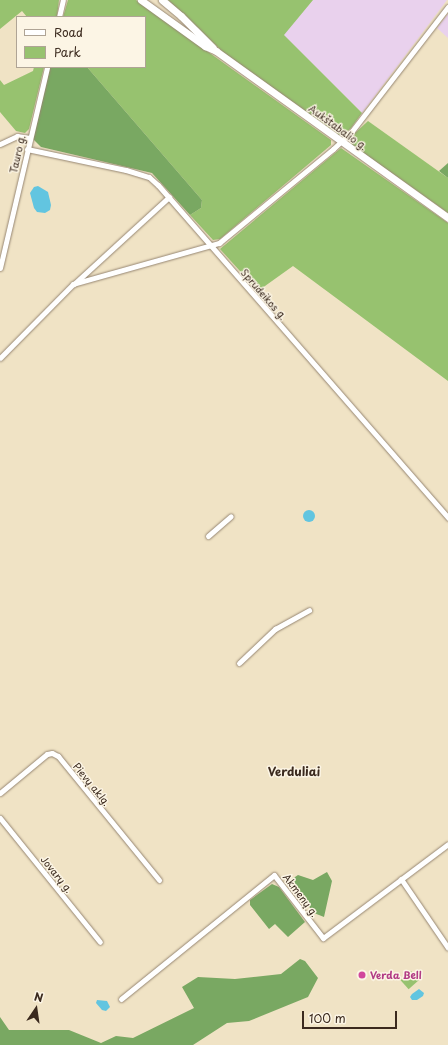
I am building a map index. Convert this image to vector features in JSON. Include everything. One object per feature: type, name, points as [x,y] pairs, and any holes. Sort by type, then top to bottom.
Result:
[{"type":"main road","name":"Aukštabalio g.","points":[[141,0],[205,46],[216,51]]},
{"type":"main road","name":"Aukštabalio g.","points":[[162,0],[181,16],[216,51],[448,218]]},
{"type":"street","points":[[59,16],[63,0]]},
{"type":"street","points":[[73,284],[219,243],[342,142],[357,125],[448,7]]},
{"type":"street","name":"Tauro g.","points":[[0,268],[47,68]]},
{"type":"street","points":[[0,144],[17,136],[30,138]]},
{"type":"street","name":"Sprudeikos g.","points":[[27,149],[126,170],[149,177],[169,197],[448,518]]},
{"type":"street","points":[[0,358],[73,284],[169,197]]},
{"type":"street","points":[[208,536],[231,516]]},
{"type":"street","points":[[239,663],[275,629],[309,610]]},
{"type":"street","name":"Pievų aklg.","points":[[0,793],[47,754],[52,753],[58,756],[159,880]]},
{"type":"street","name":"Jovarų g.","points":[[0,818],[100,942]]},
{"type":"street","name":"Akmenų g.","points":[[122,999],[274,875],[323,938],[448,844]]},
{"type":"street","points":[[401,879],[448,948]]},
{"type":"shaded area","points":[[313,0],[447,0],[362,113],[283,35]]},
{"type":"shaded area","points":[[448,14],[448,38],[437,28]]},
{"type":"green space","points":[[0,0],[59,0],[57,16],[26,16],[22,11],[0,29]]},
{"type":"green space","points":[[68,0],[136,0],[331,140],[331,145],[220,239],[213,240],[190,215],[201,208],[202,200],[88,68],[146,68],[146,16],[63,16]]},
{"type":"green space","points":[[168,0],[313,0],[284,35],[362,113],[344,135],[339,135],[223,52]]},
{"type":"green space","points":[[34,68],[44,68],[29,129],[25,133],[16,131],[0,112],[0,80],[4,85],[33,71]]},
{"type":"green space","points":[[50,68],[88,68],[202,200],[201,208],[190,215],[152,173],[41,147],[33,139]]},
{"type":"green space","points":[[368,121],[448,178],[448,213],[351,144],[351,139],[354,134]]},
{"type":"green space","points":[[341,148],[448,223],[448,381],[293,266],[258,291],[220,249]]},
{"type":"green space","points":[[448,163],[448,178],[439,171]]},
{"type":"green space","points":[[327,872],[332,881],[324,917],[314,913],[289,881],[298,875],[313,880]]},
{"type":"green space","points":[[272,884],[279,887],[305,922],[288,937],[275,924],[269,929],[250,905],[250,900]]},
{"type":"green space","points":[[300,959],[305,961],[318,978],[308,997],[249,1021],[227,1023],[193,1045],[0,1045],[0,1017],[9,1030],[69,1030],[101,1043],[116,1036],[133,1038],[194,1008],[182,987],[198,977],[235,979],[281,974]]},
{"type":"green space","points":[[411,971],[419,980],[409,989],[401,980]]},
{"type":"water","points":[[38,186],[48,192],[51,205],[50,210],[45,213],[37,212],[34,208],[30,193],[34,187]]},
{"type":"water","points":[[307,510],[311,510],[315,516],[311,522],[307,522],[303,518],[303,514]]},
{"type":"water","points":[[419,989],[424,993],[423,996],[417,1000],[412,1000],[410,997]]},
{"type":"water","points":[[97,1000],[107,1001],[110,1007],[106,1011],[102,1010],[96,1003]]},
{"type":"place","name":"Verda Bell","points":[[362,975]]},
{"type":"district","name":"Verduliai","points":[[294,772]]}]
